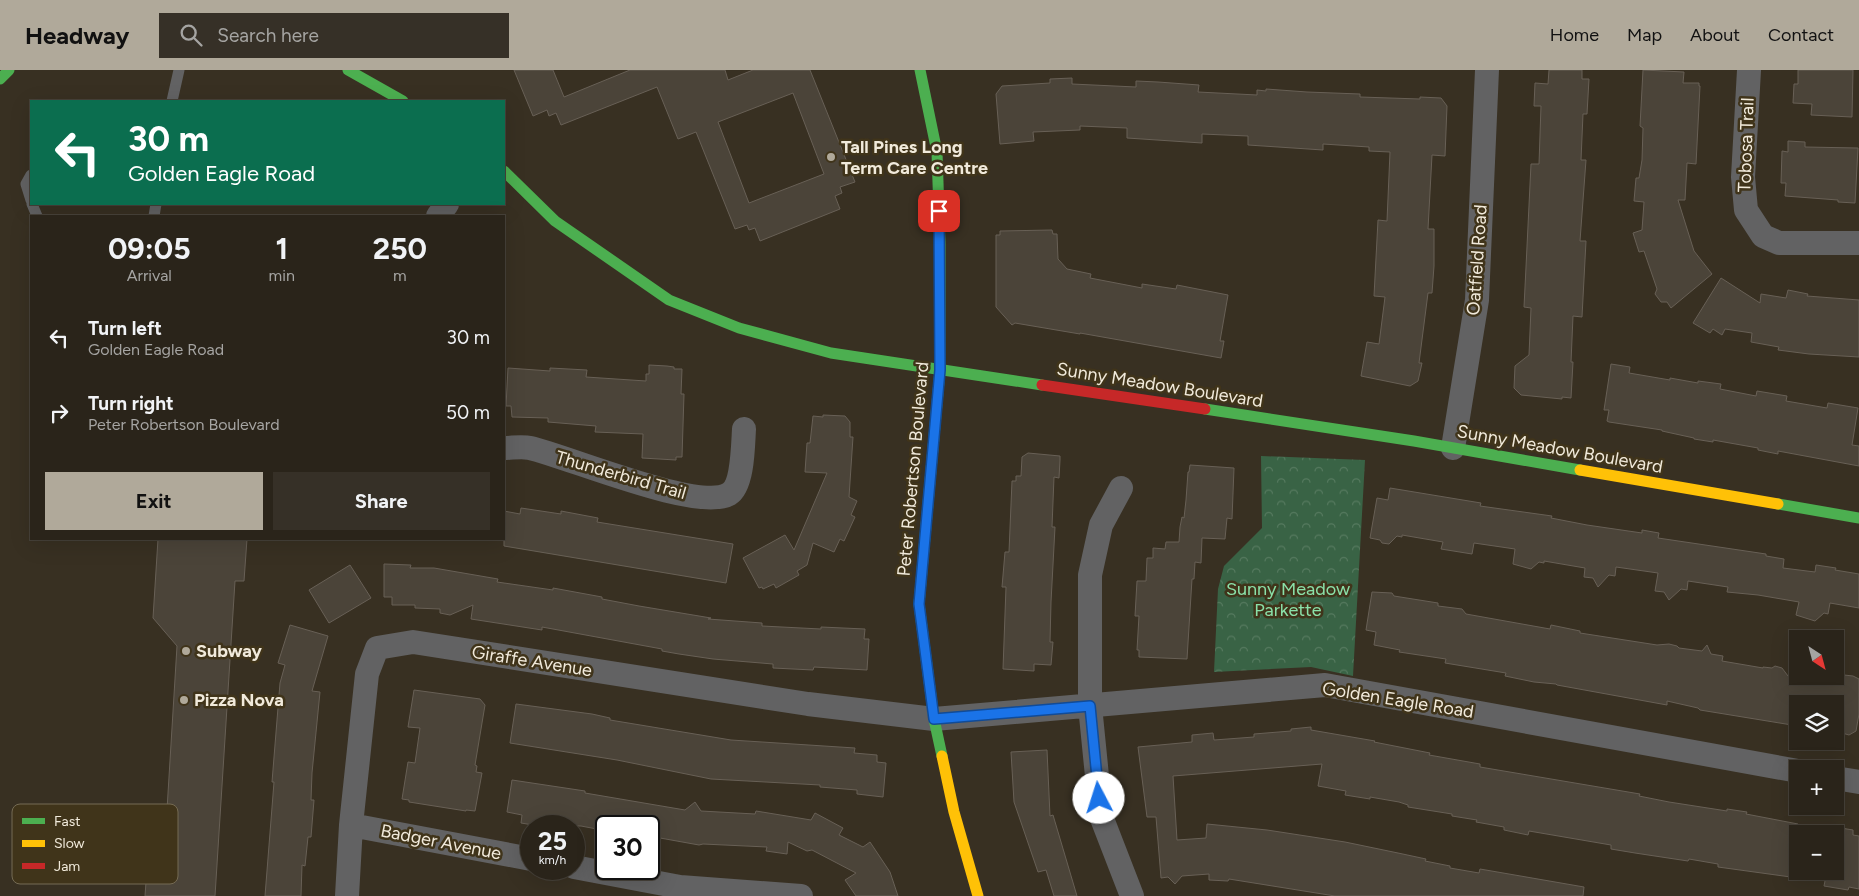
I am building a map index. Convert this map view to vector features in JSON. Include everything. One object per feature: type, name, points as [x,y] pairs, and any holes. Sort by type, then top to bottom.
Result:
[{"type":"street","points":[[0,79],[9,70]]},
{"type":"street","points":[[348,70],[401,100]]},
{"type":"street","name":"Peter Robertson Boulevard","points":[[920,70],[937,152],[940,243],[940,370],[919,604],[934,719],[954,812],[978,896]]},
{"type":"street","name":"Oatfield Road","points":[[1453,448],[1477,300],[1487,70]]},
{"type":"street","name":"Tobosa Trail","points":[[1749,70],[1743,177],[1746,210],[1763,236],[1779,244],[1859,244]]},
{"type":"street","name":"Sunny Meadow Boulevard","points":[[505,172],[555,221],[668,300],[739,328],[831,353],[1453,448],[1859,518]]},
{"type":"street","name":"Thunderbird Trail","points":[[505,448],[529,448],[654,488],[713,499],[730,494],[739,481],[744,428]]},
{"type":"street","points":[[1121,488],[1101,525],[1090,575],[1090,706],[1101,816],[1132,896]]},
{"type":"street","name":"Giraffe Avenue","points":[[347,896],[351,825],[367,674],[377,648],[413,642],[808,704],[934,719]]},
{"type":"street","name":"Golden Eagle Road","points":[[934,719],[1325,685],[1789,769]]},
{"type":"street","points":[[1844,780],[1859,782]]},
{"type":"street","name":"Badger Avenue","points":[[351,825],[520,857]]},
{"type":"street","points":[[585,869],[680,887],[801,896]]},
{"type":"lane","points":[[172,100],[179,70]]},
{"type":"lane","points":[[30,177],[26,184],[30,197]]},
{"type":"green space","name":"Sunny Meadow Parkette","points":[[1261,456],[1365,460],[1353,676],[1311,667],[1214,672],[1218,589],[1224,566],[1262,528]]},
{"type":"building","name":"Tall Pines Long Term Care Centre","points":[[514,70],[553,70],[564,97],[630,70],[725,70],[728,80],[753,70],[810,70],[855,182],[840,187],[842,193],[835,196],[840,209],[760,241],[755,228],[749,230],[747,225],[735,229],[696,132],[678,139],[657,87],[561,125],[556,113],[549,116],[547,110],[533,116]],"holes":[[[793,93],[824,174],[749,203],[718,122]]]},
{"type":"building","points":[[1549,70],[1582,70],[1582,79],[1589,79],[1587,114],[1583,114],[1581,160],[1586,160],[1580,241],[1586,241],[1582,317],[1573,316],[1571,398],[1562,397],[1562,399],[1521,395],[1514,388],[1515,366],[1529,355],[1531,308],[1524,307],[1531,164],[1539,164],[1541,106],[1534,106],[1535,83],[1548,84]]},
{"type":"building","points":[[1643,70],[1684,72],[1683,83],[1699,83],[1700,86],[1696,164],[1687,163],[1685,200],[1678,200],[1694,251],[1712,274],[1671,308],[1667,302],[1661,302],[1655,294],[1657,289],[1644,251],[1639,252],[1633,233],[1642,230],[1644,202],[1634,201],[1636,178],[1639,178],[1642,160],[1643,128],[1640,126]]},
{"type":"building","points":[[1798,70],[1853,70],[1852,117],[1811,115],[1812,104],[1793,103],[1794,84],[1798,84]]},
{"type":"building","points":[[1072,78],[1072,84],[1136,87],[1136,81],[1199,85],[1198,92],[1257,95],[1257,90],[1266,91],[1266,89],[1360,94],[1360,97],[1441,98],[1447,106],[1445,156],[1432,155],[1428,229],[1434,229],[1434,266],[1432,293],[1428,293],[1419,363],[1422,363],[1418,381],[1410,386],[1361,376],[1367,342],[1379,344],[1385,297],[1374,296],[1378,220],[1387,221],[1390,152],[1369,151],[1369,147],[1323,144],[1323,150],[1248,145],[1248,136],[1202,134],[1202,143],[1127,138],[1127,128],[1080,126],[1080,130],[1033,132],[1034,141],[1000,144],[996,94],[1002,86],[1050,83],[1050,79]]},
{"type":"building","points":[[1788,141],[1805,142],[1805,147],[1858,148],[1855,203],[1785,196],[1786,183],[1781,183],[1782,151],[1788,152]]},
{"type":"building","points":[[1052,230],[1053,234],[1057,234],[1058,259],[1067,269],[1091,274],[1090,278],[1142,288],[1142,284],[1176,289],[1177,285],[1228,295],[1220,341],[1224,341],[1221,358],[1080,333],[1015,323],[1012,325],[996,307],[996,235],[1000,235],[1000,231]]},
{"type":"building","points":[[1721,278],[1760,303],[1761,294],[1786,298],[1788,290],[1808,294],[1807,296],[1859,300],[1859,357],[1778,350],[1779,347],[1751,342],[1752,333],[1725,329],[1722,335],[1713,329],[1710,333],[1693,323]]},
{"type":"building","points":[[1611,364],[1630,367],[1629,373],[1670,380],[1670,378],[1698,383],[1698,381],[1721,384],[1720,389],[1756,396],[1757,391],[1787,396],[1786,401],[1827,408],[1828,403],[1858,408],[1852,445],[1859,446],[1859,466],[1778,451],[1778,454],[1758,450],[1758,448],[1713,440],[1713,442],[1694,439],[1662,430],[1609,422],[1607,421],[1609,410],[1604,410]]},
{"type":"building","points":[[649,365],[682,369],[681,394],[684,394],[682,457],[676,457],[676,460],[642,458],[643,434],[595,432],[596,426],[548,422],[548,418],[512,417],[511,406],[506,406],[508,368],[550,371],[550,368],[587,370],[586,377],[646,381],[646,374],[649,374]]},
{"type":"building","points":[[823,415],[845,416],[850,422],[850,437],[853,437],[849,497],[857,501],[851,515],[855,517],[844,541],[840,539],[834,552],[813,543],[807,565],[797,571],[799,575],[776,588],[774,584],[763,589],[762,587],[759,588],[743,558],[785,535],[794,550],[827,473],[805,472],[807,443],[810,443],[813,416],[823,417]]},
{"type":"building","points":[[1028,453],[1060,456],[1059,478],[1054,477],[1052,527],[1055,527],[1051,602],[1050,642],[1053,642],[1051,665],[1034,664],[1034,671],[1003,669],[1006,587],[1002,587],[1005,552],[1009,552],[1012,481],[1016,481],[1016,476],[1021,476],[1022,457]]},
{"type":"building","points":[[1190,465],[1234,468],[1232,519],[1227,518],[1225,539],[1202,538],[1201,563],[1195,562],[1194,579],[1192,579],[1187,659],[1139,657],[1139,650],[1137,650],[1139,616],[1135,616],[1137,581],[1146,581],[1147,558],[1153,558],[1153,548],[1165,549],[1166,542],[1179,542],[1182,517],[1184,518]]},
{"type":"building","points":[[1390,488],[1481,503],[1480,506],[1552,516],[1551,518],[1587,525],[1642,533],[1642,530],[1659,533],[1658,538],[1766,554],[1766,556],[1784,559],[1783,568],[1815,572],[1816,565],[1836,568],[1835,570],[1859,574],[1859,608],[1830,603],[1828,614],[1824,613],[1815,621],[1796,615],[1799,602],[1727,592],[1728,587],[1688,581],[1687,590],[1681,589],[1669,600],[1664,592],[1655,591],[1658,573],[1616,567],[1615,576],[1609,575],[1598,587],[1593,578],[1584,577],[1585,568],[1544,561],[1544,563],[1539,562],[1531,569],[1513,564],[1515,549],[1474,543],[1472,554],[1441,549],[1443,542],[1402,535],[1402,537],[1397,536],[1389,544],[1382,543],[1380,540],[1370,538],[1377,498],[1388,500]]},
{"type":"building","points":[[521,508],[561,514],[561,511],[598,518],[597,522],[733,544],[726,583],[504,546],[505,511],[520,514]]},
{"type":"building","points":[[158,540],[247,540],[244,581],[235,581],[215,896],[145,896],[146,884],[178,884],[178,804],[167,804],[177,646],[153,618]]},
{"type":"building","points":[[384,564],[411,565],[410,568],[434,568],[498,579],[497,582],[553,590],[553,588],[602,597],[602,599],[711,618],[708,619],[762,623],[762,626],[865,629],[864,639],[869,639],[867,670],[814,667],[813,670],[773,668],[773,664],[679,654],[662,651],[662,649],[542,627],[542,630],[471,619],[473,605],[450,615],[440,613],[440,609],[415,608],[415,605],[392,605],[392,597],[384,597]]},
{"type":"building","points":[[350,565],[371,598],[329,623],[309,590]]},
{"type":"building","points":[[1372,592],[1392,593],[1394,596],[1438,603],[1438,606],[1462,609],[1466,614],[1550,629],[1551,625],[1580,631],[1580,633],[1657,645],[1669,644],[1679,648],[1702,651],[1707,645],[1711,654],[1723,656],[1722,661],[1763,668],[1775,666],[1782,668],[1789,676],[1789,685],[1844,685],[1844,675],[1859,679],[1859,714],[1856,731],[1849,735],[1844,734],[1844,695],[1789,695],[1789,725],[1700,710],[1667,701],[1667,705],[1556,684],[1534,682],[1505,676],[1506,673],[1445,663],[1446,659],[1399,652],[1400,650],[1374,645],[1376,632],[1366,630]]},
{"type":"building","points":[[290,625],[328,636],[312,691],[320,692],[312,773],[311,800],[314,800],[311,837],[308,837],[305,866],[302,865],[301,896],[265,896],[280,683],[285,665],[278,663]]},
{"type":"building","points":[[414,690],[480,699],[485,705],[475,765],[477,766],[476,772],[482,773],[475,811],[409,802],[409,800],[402,799],[408,762],[415,763],[420,728],[408,727]]},
{"type":"building","points":[[516,704],[592,714],[610,718],[610,720],[731,740],[855,748],[854,753],[877,755],[877,762],[886,763],[883,797],[857,794],[857,790],[820,787],[820,785],[711,779],[617,760],[510,743]]},
{"type":"building","points":[[1311,727],[1311,730],[1375,741],[1430,753],[1429,755],[1480,764],[1480,767],[1640,794],[1639,796],[1669,802],[1727,811],[1727,809],[1747,812],[1746,814],[1798,824],[1789,825],[1789,877],[1718,867],[1718,864],[1689,859],[1688,861],[1611,849],[1611,845],[1529,831],[1528,835],[1504,830],[1504,827],[1476,822],[1477,820],[1452,816],[1452,814],[1408,807],[1408,805],[1399,802],[1345,795],[1346,791],[1318,786],[1322,764],[1173,776],[1177,840],[1206,838],[1207,824],[1267,830],[1345,842],[1398,853],[1426,859],[1425,861],[1450,866],[1450,868],[1479,873],[1480,869],[1584,887],[1583,896],[1335,896],[1229,879],[1228,881],[1209,880],[1209,874],[1182,876],[1175,884],[1168,877],[1161,878],[1156,817],[1147,817],[1138,747],[1192,742],[1192,735],[1213,733],[1214,740],[1254,737],[1254,734],[1291,731],[1291,729]]},
{"type":"building","points":[[1047,750],[1050,816],[1053,815],[1077,896],[1054,896],[1046,870],[1038,872],[1014,802],[1011,752]]},
{"type":"building","points":[[512,780],[585,791],[585,793],[685,810],[695,802],[701,811],[755,814],[756,811],[811,820],[815,813],[843,828],[839,835],[863,847],[870,842],[890,872],[898,896],[856,896],[845,880],[856,873],[812,850],[807,851],[788,842],[787,854],[766,851],[767,847],[699,845],[660,838],[660,815],[595,815],[595,829],[585,827],[585,815],[522,815],[507,812]]},
{"type":"building","points":[[1844,828],[1853,830],[1853,835],[1859,836],[1859,889],[1849,887],[1848,890],[1824,886],[1825,880],[1844,880]]},
{"type":"traffic: fast","points":[[0,79],[9,70]]},
{"type":"traffic: fast","points":[[348,70],[401,100]]},
{"type":"traffic: fast","points":[[920,70],[937,152],[940,243],[940,370],[919,604],[934,719],[942,756]]},
{"type":"traffic: fast","points":[[505,172],[555,221],[669,300],[739,328],[831,353],[1042,385]]},
{"type":"traffic: fast","points":[[1205,409],[1414,441],[1580,470]]},
{"type":"traffic: fast","points":[[1778,504],[1859,518]]},
{"type":"traffic: slow","points":[[1580,470],[1778,504]]},
{"type":"traffic: slow","points":[[942,756],[954,812],[978,896]]},
{"type":"traffic: jam","points":[[1042,385],[1205,409]]},
{"type":"place","name":"Tall Pines Long Term Care Centre","points":[[831,157]]},
{"type":"place","name":"Subway","points":[[186,651]]},
{"type":"place","name":"Pizza Nova","points":[[184,700]]},
{"type":"route","points":[[939,211],[940,370],[919,604],[934,719],[1090,706],[1099,798]]}]
